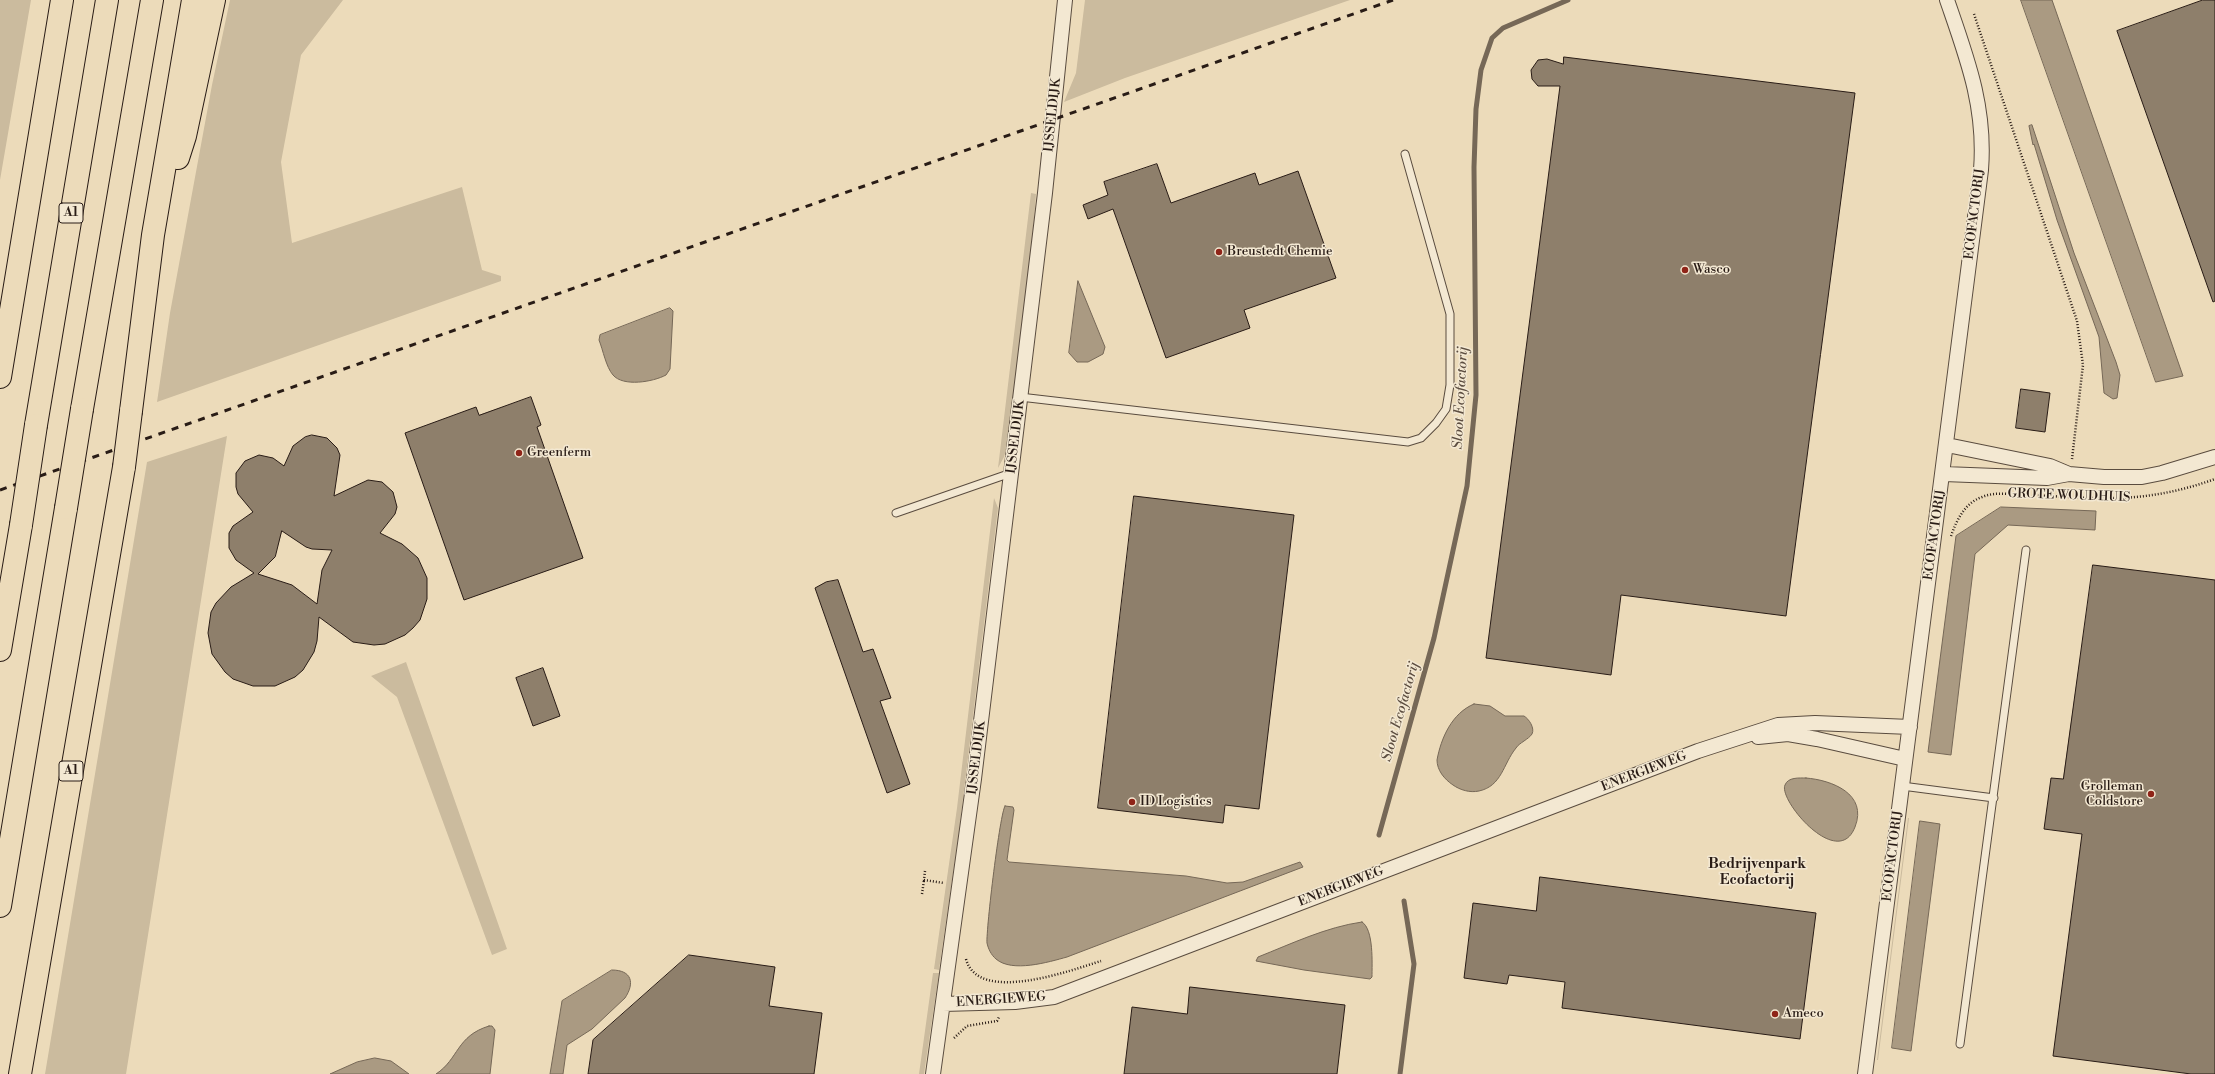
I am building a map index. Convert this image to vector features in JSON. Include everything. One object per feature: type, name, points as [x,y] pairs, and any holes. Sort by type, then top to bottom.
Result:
[{"type":"highway","points":[[0,377],[62,0]]},
{"type":"highway","name":"A1","points":[[0,650],[107,0]]},
{"type":"highway","points":[[0,906],[82,409],[152,0]]},
{"type":"highway","name":"A1","points":[[20,1074],[124,467],[153,235],[193,0]]},
{"type":"highway","name":"A1","points":[[153,235],[185,136],[214,0]]},
{"type":"street","name":"IJSSELDIJK","points":[[933,1074],[974,779],[1020,397],[1065,0]]},
{"type":"street","name":"ECOFACTORIJ","points":[[1865,1074],[1905,759],[1944,474],[1979,190],[1982,145],[1980,109],[1974,82],[1947,0]]},
{"type":"street","name":"GROTE WOUDHUIS","points":[[1947,445],[2050,466],[2070,474]]},
{"type":"street","name":"GROTE WOUDHUIS","points":[[1944,474],[2047,478],[2070,474],[2104,477],[2142,476],[2162,473],[2215,457]]},
{"type":"street","name":"ENERGIEWEG","points":[[943,1004],[1002,1002],[1054,997],[1732,739],[1778,724],[1815,723],[1910,727]]},
{"type":"street","name":"ENERGIEWEG","points":[[1732,739],[1788,734],[1905,759]]},
{"type":"lane","points":[[1020,397],[1408,442],[1421,438],[1436,423],[1446,409],[1450,385],[1450,314],[1405,154]]},
{"type":"lane","points":[[896,513],[1011,473]]},
{"type":"lane","points":[[1960,1044],[2026,550]]},
{"type":"lane","points":[[1902,786],[1994,798]]},
{"type":"path","points":[[1974,14],[2028,172],[2080,336],[2082,380],[2066,497]]},
{"type":"path","name":"GROTE WOUDHUIS","points":[[1956,523],[1962,512],[1971,503],[1982,496],[2002,494],[2136,498],[2158,495],[2215,479]]},
{"type":"path","points":[[922,894],[925,871]]},
{"type":"path","points":[[924,880],[944,883]]},
{"type":"path","points":[[951,1043],[955,1036],[967,1026],[997,1021],[1000,1016],[1004,981],[987,979],[978,976],[968,966],[966,954]]},
{"type":"shaded area","points":[[0,0],[31,0],[0,180]]},
{"type":"shaded area","points":[[230,0],[343,0],[301,55],[281,162],[292,243],[462,187],[482,270],[501,276],[501,281],[157,402],[170,313],[212,85]]},
{"type":"shaded area","points":[[1085,0],[1350,0],[1125,78],[1064,102],[1076,73]]},
{"type":"shaded area","points":[[2021,0],[2052,0],[2183,376],[2156,382]]},
{"type":"shaded area","points":[[2032,125],[2074,253],[2116,362],[2120,375],[2117,398],[2113,399],[2104,393],[2099,337],[2057,220],[2034,144],[2033,145],[2029,126]]},
{"type":"shaded area","points":[[1031,193],[1036,194],[1020,397],[1004,457],[998,468]]},
{"type":"shaded area","points":[[1078,281],[1105,347],[1103,354],[1088,362],[1077,362],[1069,353]]},
{"type":"shaded area","points":[[670,308],[673,311],[670,369],[666,375],[654,380],[638,382],[618,379],[613,375],[607,363],[599,340],[600,335]]},
{"type":"shaded area","points":[[227,436],[126,1074],[45,1074],[147,462]]},
{"type":"shaded area","points":[[994,498],[998,508],[959,832],[939,970],[934,969],[957,808]]},
{"type":"shaded area","points":[[2001,507],[2096,511],[2095,530],[2008,525],[1975,554],[1951,755],[1928,752],[1956,536]]},
{"type":"shaded area","points":[[406,662],[507,949],[492,955],[397,697],[371,676]]},
{"type":"shaded area","points":[[1474,704],[1490,706],[1505,716],[1524,716],[1531,724],[1533,732],[1531,736],[1519,744],[1501,774],[1493,784],[1487,788],[1472,792],[1465,791],[1447,780],[1440,771],[1437,760],[1441,743],[1449,727],[1460,713]]},
{"type":"shaded area","points":[[1794,778],[1816,779],[1836,786],[1845,791],[1852,798],[1856,806],[1858,816],[1855,827],[1847,838],[1836,841],[1824,837],[1811,828],[1791,804],[1785,793],[1786,782]]},
{"type":"shaded area","points":[[1005,806],[1013,807],[1014,810],[1007,860],[1009,862],[1186,876],[1227,883],[1243,882],[1300,862],[1303,867],[1067,957],[1031,965],[1011,965],[996,959],[990,951],[987,943],[994,872],[1000,828]]},
{"type":"shaded area","points":[[1908,818],[1909,818],[1877,1060]]},
{"type":"shaded area","points":[[1920,821],[1940,824],[1911,1051],[1892,1048]]},
{"type":"shaded area","points":[[1362,922],[1369,932],[1370,939],[1372,977],[1370,979],[1304,970],[1256,961],[1258,957],[1309,936],[1349,924]]},
{"type":"shaded area","points":[[612,970],[624,972],[630,978],[630,987],[625,998],[592,1029],[567,1045],[563,1074],[550,1074],[562,1001]]},
{"type":"shaded area","points":[[933,973],[939,973],[924,1074],[919,1074]]},
{"type":"shaded area","points":[[492,1026],[495,1030],[490,1074],[436,1074],[444,1068],[470,1036],[478,1030]]},
{"type":"shaded area","points":[[375,1058],[391,1061],[409,1074],[330,1074],[357,1062]]},
{"type":"building","points":[[2203,0],[2215,0],[2215,301],[2213,302],[2117,31]]},
{"type":"building","points":[[1564,57],[1855,93],[1786,616],[1621,595],[1611,675],[1486,658],[1560,86],[1538,86],[1532,79],[1531,70],[1538,60],[1547,59],[1563,64]]},
{"type":"building","points":[[1157,164],[1171,203],[1255,173],[1259,185],[1298,171],[1336,278],[1244,310],[1250,328],[1166,358],[1113,209],[1088,219],[1083,205],[1108,195],[1104,182]]},
{"type":"building","points":[[2021,389],[2050,393],[2045,432],[2016,428]]},
{"type":"building","points":[[531,397],[541,425],[537,427],[583,558],[464,600],[405,433],[476,407],[479,415]]},
{"type":"building","points":[[312,435],[327,438],[337,448],[340,455],[334,496],[368,480],[382,482],[393,492],[397,507],[395,514],[380,533],[402,544],[418,558],[427,578],[427,599],[420,620],[413,628],[405,635],[385,644],[374,645],[353,642],[319,617],[317,641],[314,652],[303,670],[295,677],[275,686],[253,686],[233,679],[225,672],[212,654],[208,633],[211,612],[216,603],[231,587],[254,573],[236,560],[229,548],[229,533],[233,526],[253,512],[238,494],[236,487],[236,473],[245,461],[259,455],[273,458],[284,466],[293,446],[305,437]],"holes":[[[282,531],[306,547],[312,549],[332,550],[322,570],[317,604],[292,585],[258,574],[275,557]]]},
{"type":"building","points":[[1134,496],[1294,515],[1259,809],[1225,805],[1223,823],[1098,808]]},
{"type":"building","points":[[2093,565],[2215,580],[2215,1074],[2191,1074],[2053,1056],[2082,834],[2044,829],[2051,778],[2063,779]]},
{"type":"building","points":[[838,580],[863,652],[873,649],[891,698],[880,701],[910,784],[887,793],[815,588],[826,582]]},
{"type":"building","points":[[543,668],[560,716],[533,726],[516,678]]},
{"type":"building","points":[[1540,877],[1816,913],[1800,1039],[1562,1008],[1565,982],[1509,975],[1507,984],[1464,978],[1473,903],[1536,911]]},
{"type":"building","points":[[689,955],[775,967],[769,1006],[822,1013],[814,1074],[588,1074],[593,1040]]},
{"type":"building","points":[[1190,987],[1345,1005],[1337,1074],[1124,1074],[1132,1007],[1187,1014]]},
{"type":"waterway","name":"Sloot Ecofactorij","points":[[1379,835],[1434,638],[1467,486],[1476,395],[1474,167],[1476,109],[1481,70],[1492,38],[1503,28],[1568,0]]},
{"type":"waterway","name":"Sloot Ecofactorij","points":[[1400,1074],[1414,964],[1404,901]]},
{"type":"railway","points":[[0,490],[1393,0]]},
{"type":"place","name":"Breustedt Chemie","points":[[1219,252]]},
{"type":"place","name":"Wasco","points":[[1685,270]]},
{"type":"place","name":"Greenferm","points":[[519,453]]},
{"type":"place","name":"Grolleman Coldstore","points":[[2151,794]]},
{"type":"place","name":"ID Logistics","points":[[1132,802]]},
{"type":"place","name":"Ameco","points":[[1775,1014]]},
{"type":"district","name":"Bedrijvenpark Ecofactorij","points":[[1757,874]]}]
